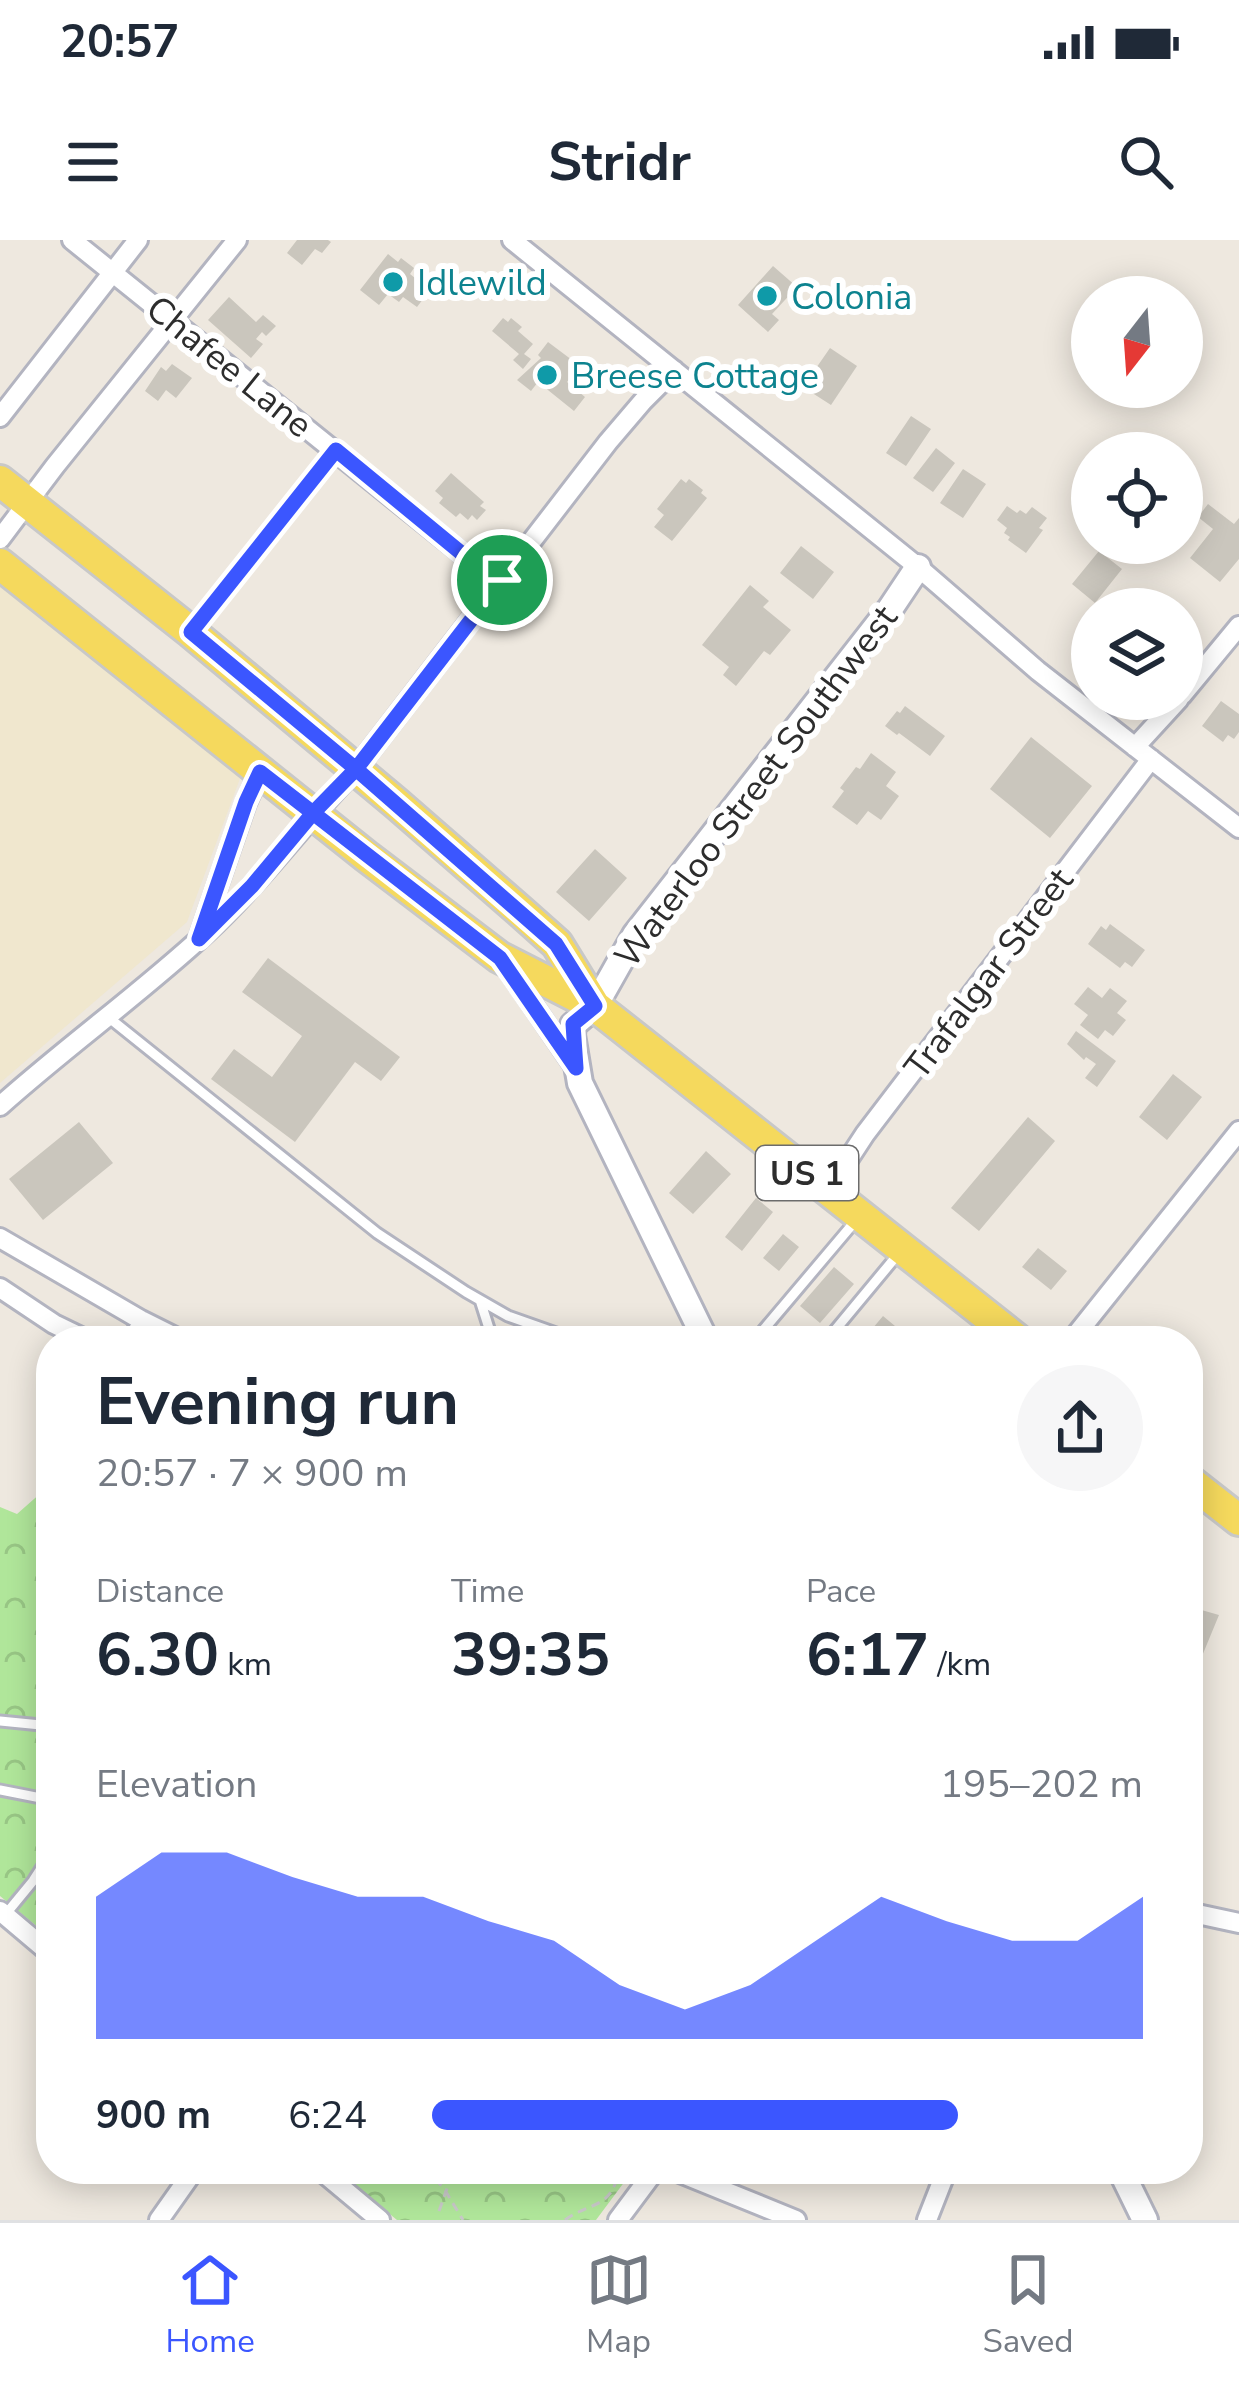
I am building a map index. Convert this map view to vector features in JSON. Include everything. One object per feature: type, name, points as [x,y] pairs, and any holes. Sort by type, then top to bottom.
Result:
[{"type":"main road","name":"US 1","points":[[0,481],[191,632],[520,911],[556,944],[595,1006]]},
{"type":"main road","name":"US 1","points":[[0,564],[496,955],[595,1006],[1000,1326]]},
{"type":"main road","points":[[496,955],[518,939],[524,924],[520,911]]},
{"type":"main road","points":[[1203,1492],[1239,1520]]},
{"type":"street","name":"Chafee Lane","points":[[71,240],[460,552],[502,580]]},
{"type":"street","points":[[0,418],[138,240]]},
{"type":"street","points":[[0,539],[237,240]]},
{"type":"street","points":[[512,240],[1239,828]]},
{"type":"street","points":[[0,1106],[199,939],[252,886],[356,769],[608,442],[674,370]]},
{"type":"street","name":"Waterloo Street Southwest","points":[[576,1068],[573,1024],[595,1006],[634,935],[918,567]]},
{"type":"street","name":"Trafalgar Street","points":[[1203,669],[1239,626]]},
{"type":"street","name":"Trafalgar Street","points":[[829,1190],[1165,720]]},
{"type":"street","points":[[199,939],[260,772]]},
{"type":"street","points":[[496,955],[576,1068],[699,1326]]},
{"type":"street","points":[[1083,1326],[1239,1131]]},
{"type":"street","points":[[0,1238],[153,1326]]},
{"type":"street","points":[[0,1288],[58,1326]]},
{"type":"street","points":[[1,1913],[36,1942]]},
{"type":"street","points":[[1203,1915],[1239,1923]]},
{"type":"street","points":[[159,2220],[184,2184]]},
{"type":"street","points":[[337,2184],[380,2220]]},
{"type":"street","points":[[618,2220],[645,2184]]},
{"type":"street","points":[[707,2184],[796,2220]]},
{"type":"street","points":[[927,2220],[941,2184]]},
{"type":"street","points":[[1127,2184],[1145,2220]]},
{"type":"lane","points":[[191,632],[336,450]]},
{"type":"lane","points":[[108,1017],[377,1233],[480,1300],[536,1326]]},
{"type":"lane","points":[[769,1326],[860,1215]]},
{"type":"lane","points":[[838,1326],[902,1249]]},
{"type":"lane","points":[[480,1300],[488,1326]]},
{"type":"lane","points":[[136,1326],[141,1320]]},
{"type":"lane","points":[[0,1721],[36,1725]]},
{"type":"lane","points":[[0,1790],[36,1797]]},
{"type":"lane","points":[[1,1913],[36,1877]]},
{"type":"path","points":[[439,2184],[463,2220]]},
{"type":"path","points":[[439,2211],[449,2184]]},
{"type":"path","points":[[565,2220],[600,2204],[614,2184]]},
{"type":"shaded area","points":[[0,583],[241,776],[187,922],[0,1083]]},
{"type":"green space","points":[[36,1497],[36,1926],[0,1896],[0,1507],[17,1514]]},
{"type":"green space","points":[[353,2184],[623,2184],[596,2220],[397,2220]]},
{"type":"building","points":[[297,240],[331,242],[322,253],[315,249],[302,265],[287,253]]},
{"type":"building","name":"Idlewild","points":[[388,254],[414,268],[410,274],[430,290],[417,307],[388,294],[379,305],[360,290]]},
{"type":"building","name":"Colonia","points":[[773,266],[797,287],[772,314],[779,320],[768,332],[738,305]]},
{"type":"building","points":[[229,297],[256,322],[263,315],[276,326],[256,339],[263,344],[251,358],[208,320]]},
{"type":"building","points":[[503,318],[522,327],[518,331],[533,344],[524,354],[531,359],[523,369],[513,360],[519,354],[492,331]]},
{"type":"building","name":"Breese Cottage","points":[[548,342],[580,366],[567,382],[585,397],[574,411],[538,382],[531,391],[517,380],[541,358],[538,355]]},
{"type":"building","points":[[830,348],[857,366],[831,405],[803,387]]},
{"type":"building","points":[[172,364],[192,378],[176,398],[166,390],[158,401],[145,391],[161,367],[166,371]]},
{"type":"building","points":[[911,416],[931,429],[906,466],[886,453]]},
{"type":"building","points":[[936,448],[955,463],[933,492],[913,478]]},
{"type":"building","points":[[963,469],[986,484],[963,518],[940,503]]},
{"type":"building","points":[[451,473],[484,502],[480,506],[486,510],[477,520],[460,513],[456,517],[439,503],[443,498],[435,491]]},
{"type":"building","points":[[681,479],[686,483],[689,479],[707,498],[672,541],[654,527],[664,515],[657,509]]},
{"type":"building","points":[[1208,504],[1234,524],[1239,518],[1239,559],[1220,582],[1198,564],[1203,564],[1203,542],[1213,529],[1203,521]]},
{"type":"building","points":[[1007,506],[1026,514],[1032,507],[1047,518],[1026,553],[1008,540],[1007,528],[997,520]]},
{"type":"building","points":[[801,546],[834,572],[813,599],[780,573]]},
{"type":"building","points":[[1088,564],[1116,564],[1122,569],[1107,588],[1072,584]]},
{"type":"building","points":[[750,585],[769,601],[763,607],[791,630],[770,655],[764,651],[736,686],[723,675],[729,667],[702,645]]},
{"type":"building","points":[[1221,701],[1239,714],[1239,732],[1223,742],[1202,726]]},
{"type":"building","points":[[905,706],[945,736],[930,756],[885,726]]},
{"type":"building","points":[[1031,737],[1092,786],[1050,838],[990,789]]},
{"type":"building","points":[[871,753],[896,772],[886,786],[899,796],[881,820],[868,811],[857,825],[832,807],[844,791],[840,788]]},
{"type":"building","points":[[595,849],[627,878],[589,921],[556,892]]},
{"type":"building","points":[[1110,924],[1145,950],[1132,967],[1125,962],[1120,968],[1088,944],[1101,926],[1106,930]]},
{"type":"building","points":[[268,958],[400,1057],[381,1081],[355,1062],[295,1142],[211,1079],[234,1049],[272,1077],[302,1036],[242,992]]},
{"type":"building","points":[[1088,987],[1102,998],[1110,988],[1127,1001],[1117,1013],[1126,1020],[1113,1036],[1105,1030],[1098,1039],[1080,1025],[1088,1015],[1074,1004]]},
{"type":"building","points":[[1076,1031],[1116,1061],[1097,1087],[1085,1078],[1096,1064],[1067,1044]]},
{"type":"building","points":[[1173,1074],[1202,1097],[1167,1140],[1139,1117]]},
{"type":"building","points":[[1028,1117],[1055,1141],[979,1231],[951,1208]]},
{"type":"building","points":[[79,1122],[113,1163],[43,1220],[9,1179]]},
{"type":"building","points":[[706,1151],[731,1174],[693,1214],[669,1193]]},
{"type":"building","points":[[756,1198],[773,1212],[742,1251],[725,1237]]},
{"type":"building","points":[[783,1234],[799,1247],[779,1271],[763,1258]]},
{"type":"building","points":[[1038,1248],[1067,1271],[1051,1290],[1022,1267]]},
{"type":"building","points":[[834,1267],[854,1284],[820,1323],[800,1306]]},
{"type":"building","points":[[883,1316],[895,1326],[875,1326]]},
{"type":"building","points":[[1203,1610],[1219,1615],[1203,1654]]},
{"type":"place","name":"Idlewild","points":[[393,282]]},
{"type":"place","name":"Colonia","points":[[767,296]]},
{"type":"place","name":"Breese Cottage","points":[[547,375]]},
{"type":"route","points":[[502,580],[356,769],[556,944],[595,1006],[573,1024],[576,1068],[500,958],[313,813],[252,886],[199,939],[260,772],[313,813],[356,769],[191,632],[336,450],[460,552],[502,580]]}]
